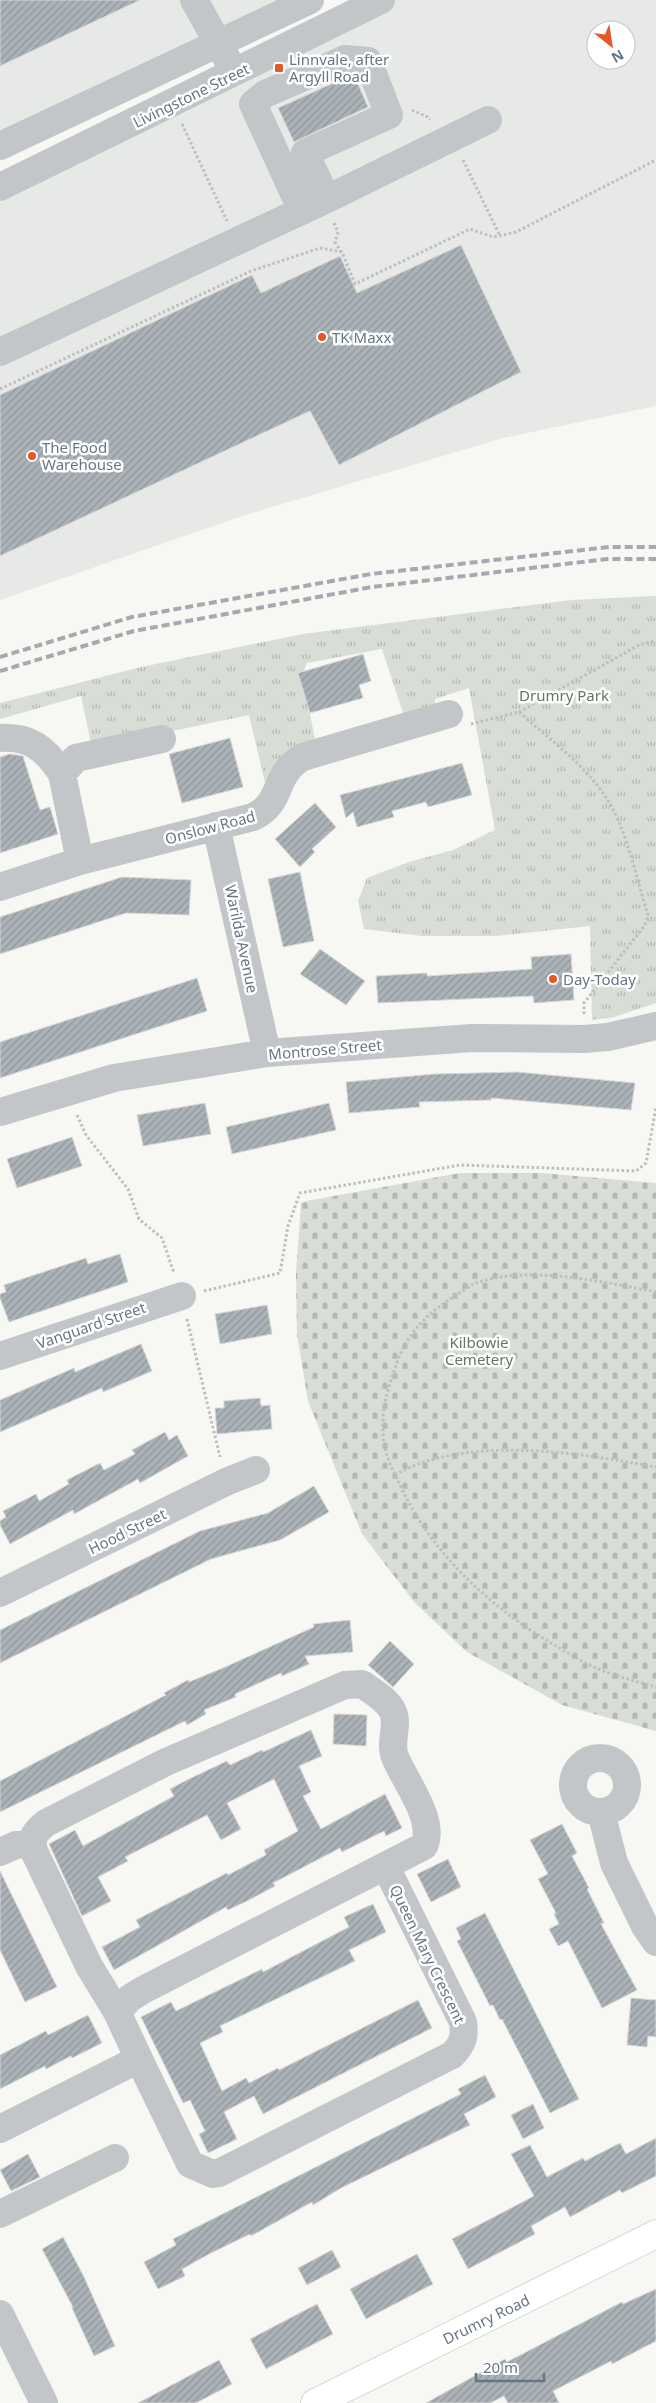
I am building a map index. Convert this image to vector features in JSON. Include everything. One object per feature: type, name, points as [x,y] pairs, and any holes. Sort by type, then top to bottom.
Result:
[{"type":"main road","name":"Drumry Road","points":[[315,2403],[656,2234]]},
{"type":"street","points":[[194,0],[219,43],[234,74]]},
{"type":"street","points":[[0,146],[310,0]]},
{"type":"street","name":"Livingstone Street","points":[[0,187],[234,74],[381,0]]},
{"type":"street","points":[[302,211],[253,104],[265,94],[346,59],[368,61],[389,115],[305,153],[328,199]]},
{"type":"street","points":[[0,352],[328,199],[488,120]]},
{"type":"street","name":"Onslow Road","points":[[0,887],[80,861],[253,817],[264,812],[272,804],[282,776],[291,764],[303,757],[449,714]]},
{"type":"street","points":[[0,738],[15,737],[35,745],[50,755],[62,774],[80,861]]},
{"type":"street","points":[[62,774],[76,758],[162,739]]},
{"type":"street","name":"Warilda Avenue","points":[[216,826],[267,1053]]},
{"type":"street","name":"Montrose Street","points":[[0,1112],[67,1090],[114,1078],[267,1053],[472,1038],[584,1039],[608,1037],[656,1026]]},
{"type":"street","name":"Vanguard Street","points":[[0,1356],[182,1296]]},
{"type":"street","name":"Hood Street","points":[[0,1593],[228,1481],[256,1470]]},
{"type":"street","points":[[0,2129],[139,2059],[117,2012],[89,1966],[32,1843],[37,1830],[46,1822],[158,1766],[261,1720],[354,1683],[362,1684],[386,1702],[393,1710],[395,1720],[392,1750],[428,1824],[427,1839],[424,1846],[386,1867]]},
{"type":"street","points":[[601,1812],[614,1863],[645,1926],[656,1942]]},
{"type":"street","points":[[0,1852],[16,1845],[32,1843]]},
{"type":"street","name":"Queen Mary Crescent","points":[[117,2012],[130,1998],[143,1990],[386,1867],[463,2022],[464,2036],[461,2045],[452,2055],[219,2173],[212,2174],[190,2164],[139,2059]]},
{"type":"street","points":[[0,2214],[115,2158]]},
{"type":"street","points":[[0,2314],[44,2403]]},
{"type":"path","points":[[172,104],[251,270]]},
{"type":"path","points":[[0,389],[251,270],[320,248],[342,252],[355,284],[470,229],[493,237],[516,232],[656,160]]},
{"type":"path","points":[[449,714],[466,725],[519,712],[641,644],[656,642]]},
{"type":"path","points":[[519,712],[581,767],[605,796],[618,818],[648,915],[645,925],[584,1003],[584,1039]]},
{"type":"path","points":[[67,1090],[86,1135],[128,1189],[139,1219],[162,1238],[182,1296],[228,1481]]},
{"type":"path","points":[[182,1296],[280,1273],[288,1226],[300,1193],[460,1165],[636,1171],[646,1164],[656,1107]]},
{"type":"path","points":[[656,1292],[588,1278],[546,1275],[505,1278],[474,1284],[448,1300],[421,1321],[399,1353],[385,1396],[384,1441],[395,1475],[410,1506],[432,1541],[472,1584],[505,1612],[539,1636],[594,1668],[656,1687]]},
{"type":"path","points":[[395,1475],[426,1460],[504,1451],[543,1450],[656,1466]]},
{"type":"shaded area","points":[[0,0],[312,0],[0,146]]},
{"type":"shaded area","points":[[381,0],[656,0],[656,406],[503,438],[242,516],[0,600],[0,187]]},
{"type":"green space","name":"Drumry Park","points":[[656,596],[656,1003],[611,1018],[592,1020],[590,926],[495,936],[422,936],[364,929],[358,901],[367,878],[409,862],[453,850],[495,830],[469,688],[435,699],[435,713],[406,722],[382,649],[307,663],[302,675],[316,744],[267,791],[249,715],[92,748],[81,696],[0,719],[0,703],[141,667],[303,634],[572,600]]},
{"type":"green space","name":"Kilbowie Cemetery","points":[[460,1173],[541,1173],[656,1183],[656,1731],[562,1705],[467,1652],[414,1602],[362,1534],[308,1401],[297,1335],[296,1274],[301,1202]]},
{"type":"building","points":[[0,0],[140,0],[0,66]]},
{"type":"building","points":[[354,75],[368,107],[294,142],[278,108]]},
{"type":"building","points":[[461,245],[521,372],[339,465],[310,411],[0,556],[0,395],[252,275],[261,293],[340,256],[357,293]]},
{"type":"building","points":[[363,654],[371,681],[359,685],[363,698],[310,713],[298,673]]},
{"type":"building","points":[[230,738],[243,787],[182,803],[169,754]]},
{"type":"building","points":[[10,754],[23,756],[40,810],[50,807],[58,834],[0,853],[0,757]]},
{"type":"building","points":[[462,763],[472,795],[428,807],[426,802],[392,811],[394,817],[357,827],[353,812],[346,818],[340,795]]},
{"type":"building","points":[[315,803],[336,827],[312,849],[315,852],[300,867],[275,839]]},
{"type":"building","points":[[300,872],[314,941],[283,947],[268,879]]},
{"type":"building","points":[[122,877],[191,880],[189,915],[126,913],[0,954],[0,917]]},
{"type":"building","points":[[320,949],[365,981],[346,1005],[300,974]]},
{"type":"building","points":[[571,954],[574,1000],[534,1003],[533,996],[378,1003],[376,976],[427,973],[427,976],[532,969],[531,957]]},
{"type":"building","points":[[197,978],[207,1011],[0,1078],[0,1042]]},
{"type":"building","points":[[517,1072],[635,1083],[631,1110],[491,1098],[491,1100],[419,1102],[420,1107],[349,1113],[346,1082],[435,1074]]},
{"type":"building","points":[[205,1103],[211,1134],[143,1146],[137,1115]]},
{"type":"building","points":[[329,1103],[336,1130],[232,1154],[226,1127]]},
{"type":"building","points":[[72,1137],[82,1166],[17,1188],[7,1159]]},
{"type":"building","points":[[120,1254],[128,1282],[9,1322],[0,1298],[0,1294],[6,1292],[4,1285],[86,1258],[88,1264]]},
{"type":"building","points":[[267,1305],[272,1334],[220,1344],[215,1314]]},
{"type":"building","points":[[141,1344],[152,1371],[103,1392],[102,1388],[0,1432],[0,1400],[74,1368],[75,1372]]},
{"type":"building","points":[[260,1398],[261,1406],[270,1405],[272,1429],[217,1434],[215,1408],[224,1408],[224,1401]]},
{"type":"building","points":[[165,1432],[169,1440],[177,1435],[188,1456],[140,1483],[138,1479],[74,1514],[73,1510],[10,1544],[0,1525],[0,1521],[6,1517],[3,1511],[36,1494],[39,1501],[69,1484],[67,1480],[100,1463],[104,1470],[135,1454],[132,1450]]},
{"type":"building","points":[[314,1486],[329,1512],[280,1540],[211,1559],[0,1663],[0,1630],[200,1531],[268,1513]]},
{"type":"building","points":[[350,1620],[353,1652],[305,1656],[309,1664],[282,1676],[281,1673],[235,1694],[236,1697],[204,1710],[206,1714],[187,1725],[185,1721],[0,1812],[0,1781],[166,1695],[164,1693],[188,1680],[189,1682],[223,1668],[314,1627],[313,1624]]},
{"type":"building","points":[[390,1641],[414,1664],[393,1687],[368,1665]]},
{"type":"building","points":[[334,1714],[367,1715],[366,1746],[333,1744]]},
{"type":"building","points":[[311,1730],[322,1756],[299,1766],[311,1792],[303,1796],[321,1829],[385,1794],[402,1828],[386,1836],[384,1831],[342,1852],[340,1848],[273,1883],[275,1886],[228,1910],[226,1907],[114,1970],[102,1947],[140,1927],[136,1920],[266,1855],[264,1850],[298,1831],[274,1779],[227,1803],[241,1829],[221,1840],[207,1815],[125,1857],[128,1861],[98,1877],[111,1901],[82,1916],[49,1844],[75,1830],[83,1846],[174,1796],[170,1789],[189,1779],[227,1761],[230,1765]]},
{"type":"building","points":[[562,1824],[577,1853],[572,1856],[589,1888],[587,1889],[604,1923],[601,1924],[637,1990],[602,2008],[568,1941],[558,1946],[549,1929],[559,1924],[554,1914],[556,1913],[538,1879],[548,1874],[530,1840]]},
{"type":"building","points":[[448,1859],[461,1887],[431,1902],[417,1874]]},
{"type":"building","points":[[0,1871],[57,1987],[25,2002],[0,1950]]},
{"type":"building","points":[[373,1904],[386,1932],[349,1950],[355,1961],[220,2026],[223,2032],[200,2043],[222,2091],[246,2078],[249,2083],[278,2068],[279,2070],[418,2000],[432,2028],[263,2114],[254,2096],[224,2112],[237,2139],[208,2153],[199,2134],[205,2131],[190,2100],[183,2103],[141,2017],[171,2002],[176,2011],[262,1969],[263,1972],[349,1927],[344,1917]]},
{"type":"building","points":[[485,1913],[579,2099],[550,2113],[502,2019],[500,2020],[493,2005],[490,2006],[457,1941],[461,1939],[456,1928]]},
{"type":"building","points":[[631,1998],[656,2000],[656,2037],[648,2036],[647,2047],[627,2045]]},
{"type":"building","points":[[88,2015],[102,2043],[46,2069],[45,2066],[0,2089],[0,2055],[46,2031],[48,2035]]},
{"type":"building","points":[[485,2075],[496,2097],[464,2114],[470,2125],[341,2188],[313,2205],[312,2202],[251,2236],[250,2234],[211,2253],[182,2269],[185,2276],[158,2289],[144,2262],[176,2245],[173,2239],[461,2094],[458,2089]]},
{"type":"building","points":[[533,2104],[544,2128],[523,2139],[511,2115]]},
{"type":"building","points":[[656,2138],[656,2176],[622,2193],[620,2190],[570,2217],[565,2207],[531,2226],[535,2234],[468,2269],[452,2239],[534,2196],[511,2154],[530,2145],[547,2177],[583,2158],[585,2161],[620,2143],[626,2154]]},
{"type":"building","points":[[28,2154],[40,2177],[11,2191],[0,2170]]},
{"type":"building","points":[[63,2237],[84,2277],[115,2346],[94,2356],[73,2307],[42,2249]]},
{"type":"building","points":[[332,2250],[341,2267],[307,2285],[298,2268]]},
{"type":"building","points":[[417,2254],[433,2284],[366,2319],[350,2289]]},
{"type":"building","points":[[656,2289],[656,2341],[612,2364],[611,2361],[553,2391],[559,2403],[508,2403],[504,2396],[490,2403],[426,2403],[505,2359],[507,2362],[622,2302],[623,2304]]},
{"type":"building","points":[[317,2304],[333,2334],[266,2369],[250,2339]]},
{"type":"building","points":[[219,2360],[232,2384],[196,2403],[138,2403]]},
{"type":"railway","points":[[0,657],[132,617],[371,574],[609,547],[656,547]]},
{"type":"railway","points":[[0,671],[134,631],[372,587],[607,559],[656,559]]},
{"type":"place","name":"Linnvale, after Argyll Road","points":[[279,68]]},
{"type":"place","name":"TK Maxx","points":[[322,337]]},
{"type":"place","name":"The Food Warehouse","points":[[32,456]]},
{"type":"place","name":"Day-Today","points":[[553,979]]}]
